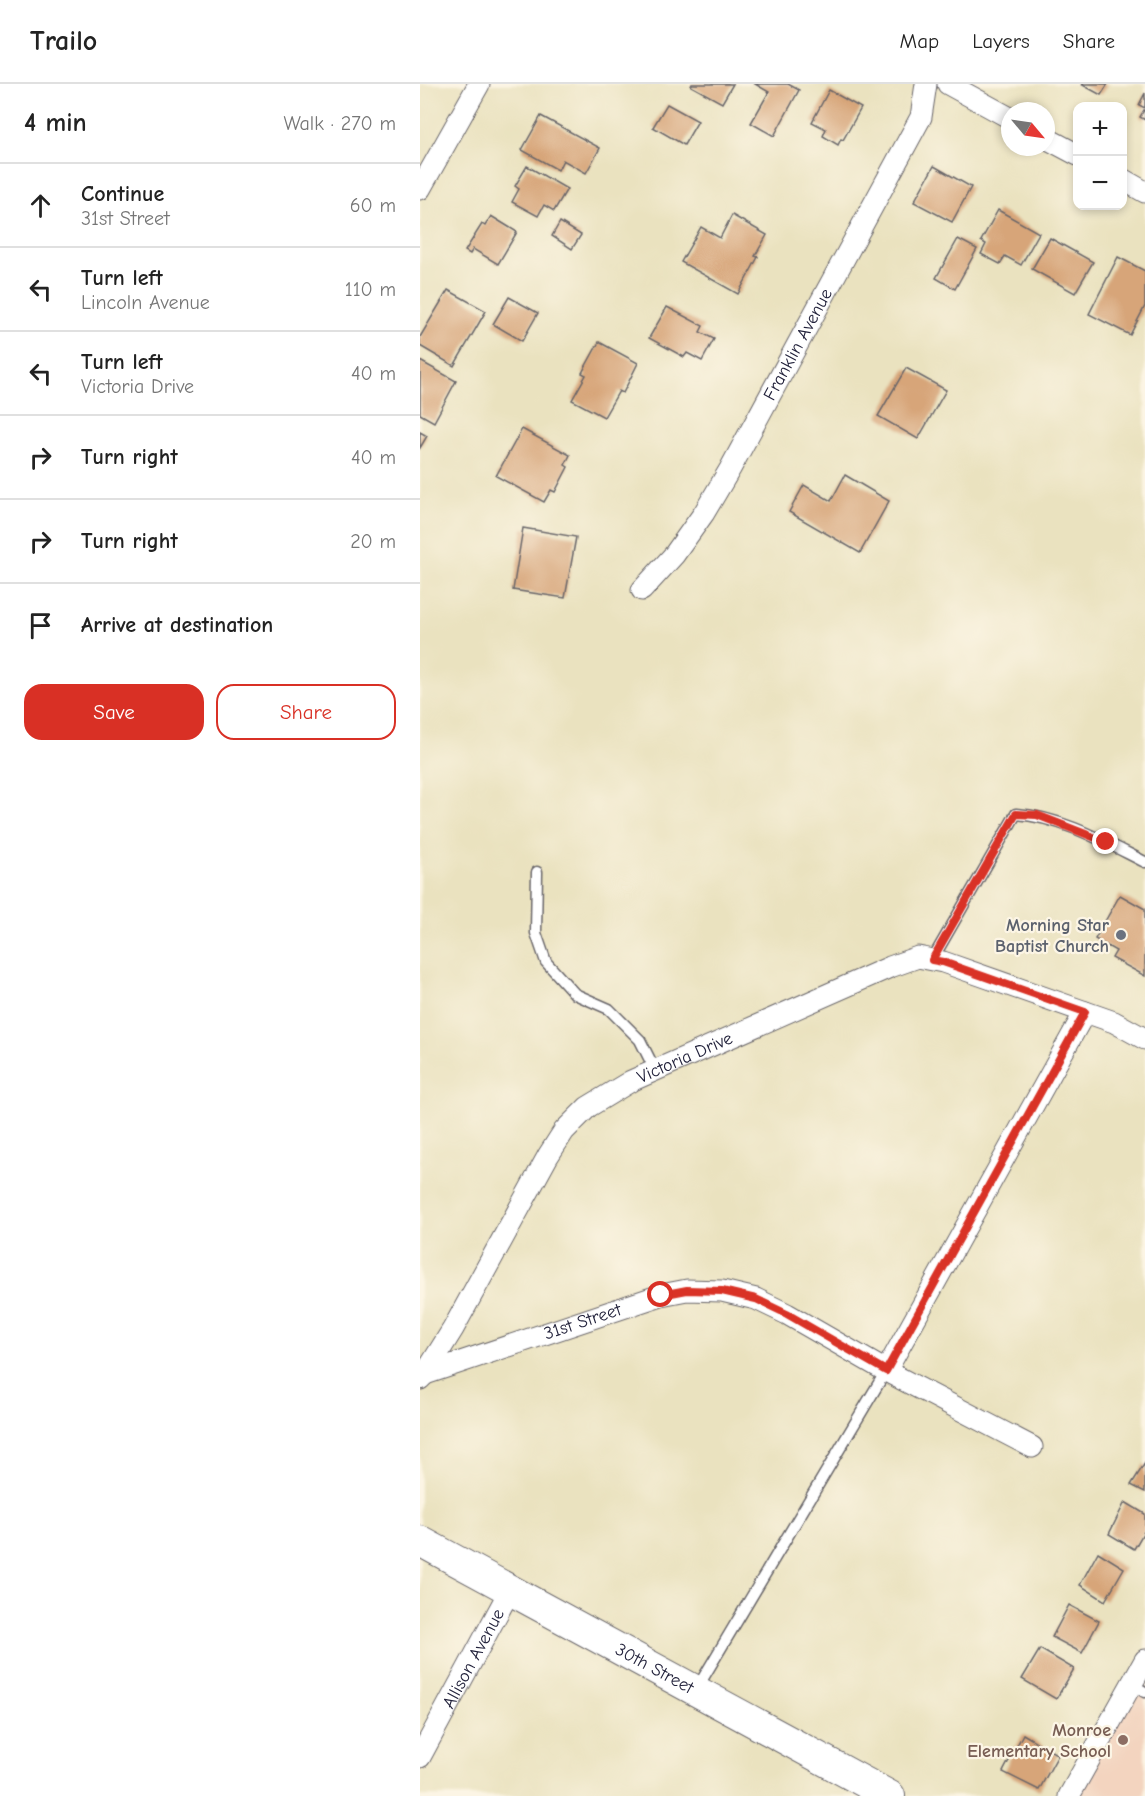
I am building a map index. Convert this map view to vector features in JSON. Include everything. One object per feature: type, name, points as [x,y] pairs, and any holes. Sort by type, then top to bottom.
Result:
[{"type":"street","points":[[420,189],[479,84]]},
{"type":"street","name":"Franklin Avenue","points":[[642,590],[680,546],[704,513],[730,469],[921,117],[926,84]]},
{"type":"street","points":[[948,84],[1001,113]]},
{"type":"street","points":[[1055,143],[1073,153]]},
{"type":"street","points":[[1127,182],[1145,192]]},
{"type":"street","name":"Victoria Drive","points":[[422,1377],[453,1329],[564,1131],[588,1107],[631,1081],[890,967],[918,957],[943,962],[1113,1022],[1145,1040]]},
{"type":"street","points":[[886,1371],[1085,1012]]},
{"type":"street","name":"31st Street","points":[[422,1377],[661,1295],[687,1290],[722,1291],[756,1299],[787,1314],[886,1371],[1032,1447]]},
{"type":"street","name":"30th Street","points":[[420,1541],[890,1796]]},
{"type":"street","name":"Allison Avenue","points":[[420,1757],[510,1590]]},
{"type":"street","points":[[1069,1796],[1138,1688],[1145,1660]]},
{"type":"lane","points":[[932,960],[1016,814],[1037,815],[1106,842],[1145,862]]},
{"type":"lane","points":[[537,872],[536,933],[546,962],[575,994],[609,1009],[640,1040],[655,1070]]},
{"type":"lane","points":[[696,1691],[886,1371]]},
{"type":"shaded area","name":"Monroe Elementary School","points":[[1145,1660],[1145,1796],[1069,1796]]},
{"type":"building","points":[[692,84],[733,84],[722,103],[691,86]]},
{"type":"building","points":[[755,84],[788,84],[799,90],[774,136],[751,123],[769,92]]},
{"type":"building","points":[[1081,84],[1108,84],[1101,95]]},
{"type":"building","points":[[829,90],[861,108],[838,145],[823,136],[826,129],[812,122]]},
{"type":"building","points":[[1145,93],[1145,108],[1139,105]]},
{"type":"building","points":[[667,104],[698,121],[684,145],[653,127]]},
{"type":"building","points":[[1145,108],[1145,120],[1140,117]]},
{"type":"building","points":[[541,116],[600,148],[586,173],[563,160],[558,170],[522,150]]},
{"type":"building","points":[[527,166],[567,189],[554,211],[544,205],[538,216],[512,202],[519,189],[515,186]]},
{"type":"building","points":[[934,166],[971,187],[952,222],[914,202]]},
{"type":"building","points":[[998,210],[1039,233],[1021,265],[1005,256],[1000,264],[981,254],[986,244],[981,241]]},
{"type":"building","points":[[732,215],[767,235],[738,294],[681,262],[701,227],[720,238]]},
{"type":"building","points":[[491,216],[517,232],[498,264],[473,249],[470,254],[465,251],[482,224],[485,226]]},
{"type":"building","points":[[560,222],[581,235],[572,249],[552,236]]},
{"type":"building","points":[[1050,238],[1093,262],[1075,293],[1032,269]]},
{"type":"building","points":[[958,239],[977,249],[955,289],[936,278]]},
{"type":"building","points":[[1118,257],[1145,271],[1145,306],[1130,335],[1089,314]]},
{"type":"building","points":[[448,290],[486,311],[454,366],[420,346],[420,337]]},
{"type":"building","points":[[509,297],[538,313],[522,341],[493,324]]},
{"type":"building","points":[[667,307],[703,326],[700,332],[714,339],[702,361],[687,353],[684,357],[649,338]]},
{"type":"building","points":[[599,342],[638,363],[623,393],[619,391],[604,417],[572,400],[586,375],[582,373]]},
{"type":"building","points":[[420,361],[456,381],[434,422],[420,414]]},
{"type":"building","points":[[906,368],[946,390],[918,439],[878,416]]},
{"type":"building","points":[[522,429],[570,455],[565,465],[568,467],[555,492],[551,490],[544,502],[496,476]]},
{"type":"building","points":[[420,432],[427,436],[420,448]]},
{"type":"building","points":[[845,475],[889,501],[860,553],[789,512],[804,485],[831,501]]},
{"type":"building","points":[[523,528],[576,537],[565,598],[513,590]]},
{"type":"building","name":"Morning Star Baptist Church","points":[[1120,895],[1145,909],[1145,976],[1112,958],[1116,951],[1095,939]]},
{"type":"building","points":[[1145,1463],[1145,1492],[1131,1485]]},
{"type":"building","points":[[1125,1502],[1145,1514],[1145,1530],[1134,1549],[1109,1534]]},
{"type":"building","points":[[1098,1552],[1124,1568],[1105,1601],[1080,1585]]},
{"type":"building","points":[[1069,1605],[1099,1621],[1082,1653],[1052,1637]]},
{"type":"building","points":[[1040,1649],[1074,1669],[1056,1699],[1022,1679]]},
{"type":"building","points":[[1023,1734],[1058,1755],[1039,1790],[1003,1772]]},
{"type":"place","name":"Morning Star Baptist Church","points":[[1121,935]]},
{"type":"place","name":"Monroe Elementary School","points":[[1123,1740]]},
{"type":"route","points":[[661,1295],[687,1290],[722,1291],[756,1299],[787,1314],[886,1371],[1085,1012],[932,960],[1016,814],[1037,815],[1106,842]]}]
